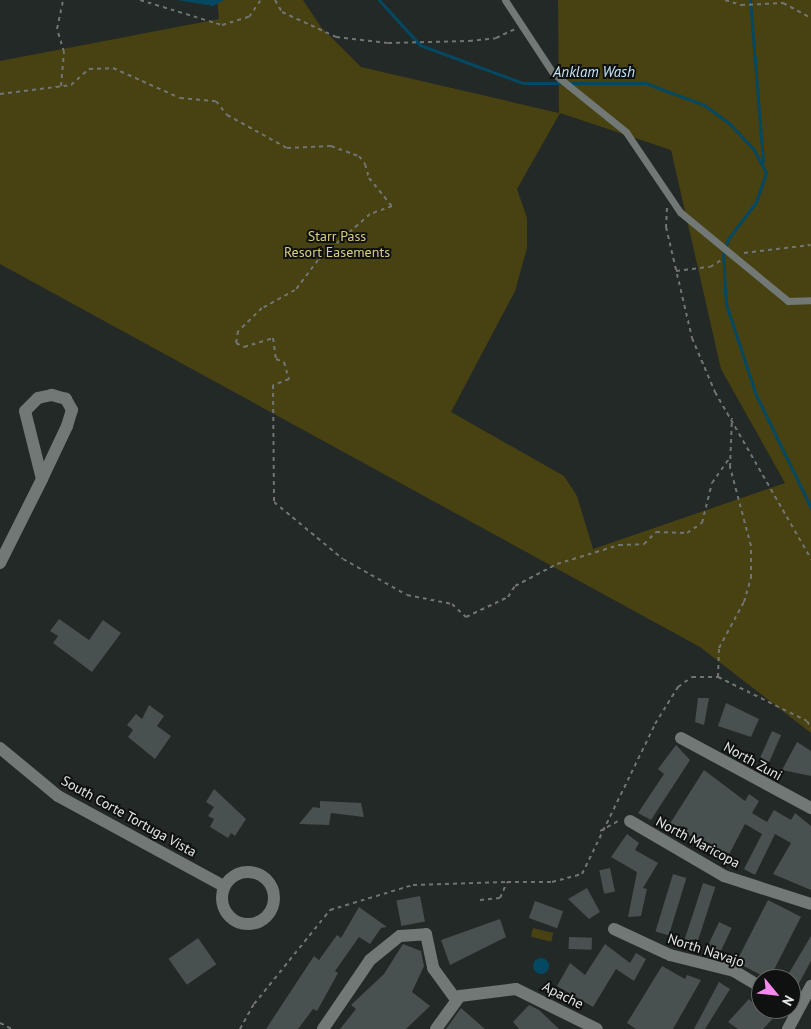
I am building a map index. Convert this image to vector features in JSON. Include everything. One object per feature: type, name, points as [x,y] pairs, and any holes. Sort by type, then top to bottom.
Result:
[{"type":"street","points":[[0,563],[42,479],[72,410],[66,399],[52,394],[38,398],[25,411],[42,479]]},
{"type":"street","name":"North Zuni","points":[[681,738],[811,808]]},
{"type":"street","name":"South Corte Tortuga Vista","points":[[0,748],[58,796],[224,886]]},
{"type":"street","name":"North Maricopa","points":[[625,820],[724,876],[797,896],[811,904]]},
{"type":"street","points":[[255,872],[270,883],[272,908],[261,921],[236,922],[222,902],[224,886],[238,873],[255,872]]},
{"type":"street","name":"North Navajo","points":[[614,929],[670,955],[734,972],[751,981]]},
{"type":"street","points":[[323,1029],[370,960],[400,936],[426,934],[433,968],[456,1000],[436,1029]]},
{"type":"street","points":[[801,999],[811,986]]},
{"type":"street","name":"Apache","points":[[456,1000],[516,989],[597,1029]]},
{"type":"lane","points":[[505,0],[553,73],[626,132],[669,195],[696,225],[788,301],[811,300]]},
{"type":"path","points":[[61,87],[64,52],[57,28],[63,0]]},
{"type":"path","points":[[140,0],[222,25],[249,17],[261,0]]},
{"type":"path","points":[[275,0],[282,12],[336,37],[388,43],[496,38],[522,25]]},
{"type":"path","points":[[725,0],[740,5],[783,3],[811,18]]},
{"type":"path","points":[[0,94],[71,85],[89,69],[112,68],[180,98],[216,101],[226,115],[288,148],[331,146],[358,156],[392,206],[370,214],[318,260],[295,290],[262,308],[238,331],[236,342],[244,347],[273,338],[276,359],[284,362],[289,379],[273,385],[274,502],[343,560],[407,595],[452,604],[466,616],[508,597],[515,586],[557,564],[619,545],[644,544],[656,532],[687,533],[702,523],[712,483],[730,457]]},
{"type":"path","points":[[669,195],[666,227],[692,338],[732,418],[811,560]]},
{"type":"path","points":[[718,677],[719,648],[744,602],[751,578],[751,546],[730,457],[732,418]]},
{"type":"path","points":[[240,1029],[254,1004],[330,910],[413,885],[552,882],[582,874],[600,831],[678,687],[692,677],[718,677],[807,721],[811,728]]},
{"type":"path","points":[[600,831],[625,820]]},
{"type":"path","points":[[480,900],[500,898],[507,882]]},
{"type":"path","points":[[0,1023],[12,1029]]},
{"type":"green space","name":"Starr Pass Resort Easements","points":[[217,0],[303,0],[321,27],[361,67],[559,113],[558,0],[811,0],[811,733],[700,647],[0,264],[0,61],[219,19]],"holes":[[[560,113],[671,150],[721,369],[785,483],[593,549],[577,496],[564,476],[451,412],[515,291],[527,248],[527,218],[517,189]]]},
{"type":"green space","points":[[533,928],[553,933],[551,942],[531,937]]},
{"type":"water","points":[[177,0],[224,0],[213,6]]},
{"type":"water","points":[[541,958],[549,966],[541,974],[533,966]]},
{"type":"building","points":[[59,619],[89,640],[103,620],[121,633],[92,672],[53,643],[58,636],[50,631]]},
{"type":"building","points":[[698,698],[709,698],[704,725],[695,722]]},
{"type":"building","points":[[726,703],[759,719],[751,737],[718,726]]},
{"type":"building","points":[[149,705],[164,716],[157,726],[171,736],[155,759],[128,737],[133,730],[127,725],[136,714],[142,719]]},
{"type":"building","points":[[772,731],[781,735],[769,763],[759,759]]},
{"type":"building","points":[[797,742],[811,751],[811,776],[782,770]]},
{"type":"building","points":[[676,745],[690,760],[651,820],[638,813],[664,774],[658,769]]},
{"type":"building","points":[[704,770],[745,801],[749,794],[759,801],[752,813],[767,822],[774,810],[791,820],[795,813],[811,826],[811,890],[773,874],[791,843],[775,834],[755,875],[744,869],[762,834],[745,824],[725,862],[713,856],[716,851],[680,830],[677,836],[666,830]]},
{"type":"building","points":[[214,789],[246,819],[235,836],[231,833],[228,838],[210,827],[214,819],[208,816],[214,807],[206,802]]},
{"type":"building","points":[[320,801],[361,803],[364,817],[331,813],[329,825],[299,824],[313,807],[320,808]]},
{"type":"building","points":[[627,834],[639,843],[635,850],[658,863],[643,888],[647,889],[641,916],[628,917],[637,872],[611,857]]},
{"type":"building","points":[[610,868],[615,891],[604,894],[599,870]]},
{"type":"building","points":[[673,874],[686,878],[669,935],[655,931]]},
{"type":"building","points":[[703,883],[715,887],[695,949],[683,945]]},
{"type":"building","points":[[587,888],[600,912],[589,919],[568,899]]},
{"type":"building","points":[[420,896],[425,922],[401,926],[396,901]]},
{"type":"building","points":[[768,900],[801,917],[774,969],[751,970],[736,962]]},
{"type":"building","points":[[535,901],[563,911],[557,928],[529,918]]},
{"type":"building","points":[[359,907],[387,927],[381,928],[370,944],[359,937],[335,971],[338,973],[317,1011],[313,1009],[298,1029],[266,1029],[314,956],[319,960],[337,935],[341,938]]},
{"type":"building","points":[[500,919],[506,937],[450,965],[441,940]]},
{"type":"building","points":[[719,922],[732,928],[717,959],[705,953]]},
{"type":"building","points":[[811,936],[811,961],[801,979],[801,969],[791,969]]},
{"type":"building","points":[[569,937],[592,938],[592,950],[569,949]]},
{"type":"building","points":[[198,938],[216,964],[187,985],[169,959]]},
{"type":"building","points":[[403,944],[421,951],[424,966],[412,992],[430,1006],[406,1029],[340,1029],[356,1009],[351,1005],[384,974]]},
{"type":"building","points":[[605,944],[630,963],[636,953],[646,959],[634,981],[616,969],[593,1007],[557,986],[570,963],[585,975]]},
{"type":"building","points":[[662,966],[685,979],[687,975],[701,980],[673,1029],[636,1029],[627,1023]]},
{"type":"building","points":[[719,982],[730,989],[705,1029],[694,1029]]},
{"type":"building","points":[[749,999],[751,1001],[751,1019],[772,1019],[763,1029],[738,1029],[728,1022]]},
{"type":"building","points":[[529,1005],[539,1010],[559,1029],[519,1029],[513,1022]]},
{"type":"building","points":[[461,1008],[485,1029],[446,1029]]},
{"type":"waterway","name":"Anklam Wash","points":[[379,0],[420,45],[523,83],[645,83],[704,105],[730,124],[754,150],[766,173],[756,202],[728,239],[723,254],[726,304],[756,395],[811,508]]},
{"type":"waterway","points":[[750,0],[763,161]]}]
